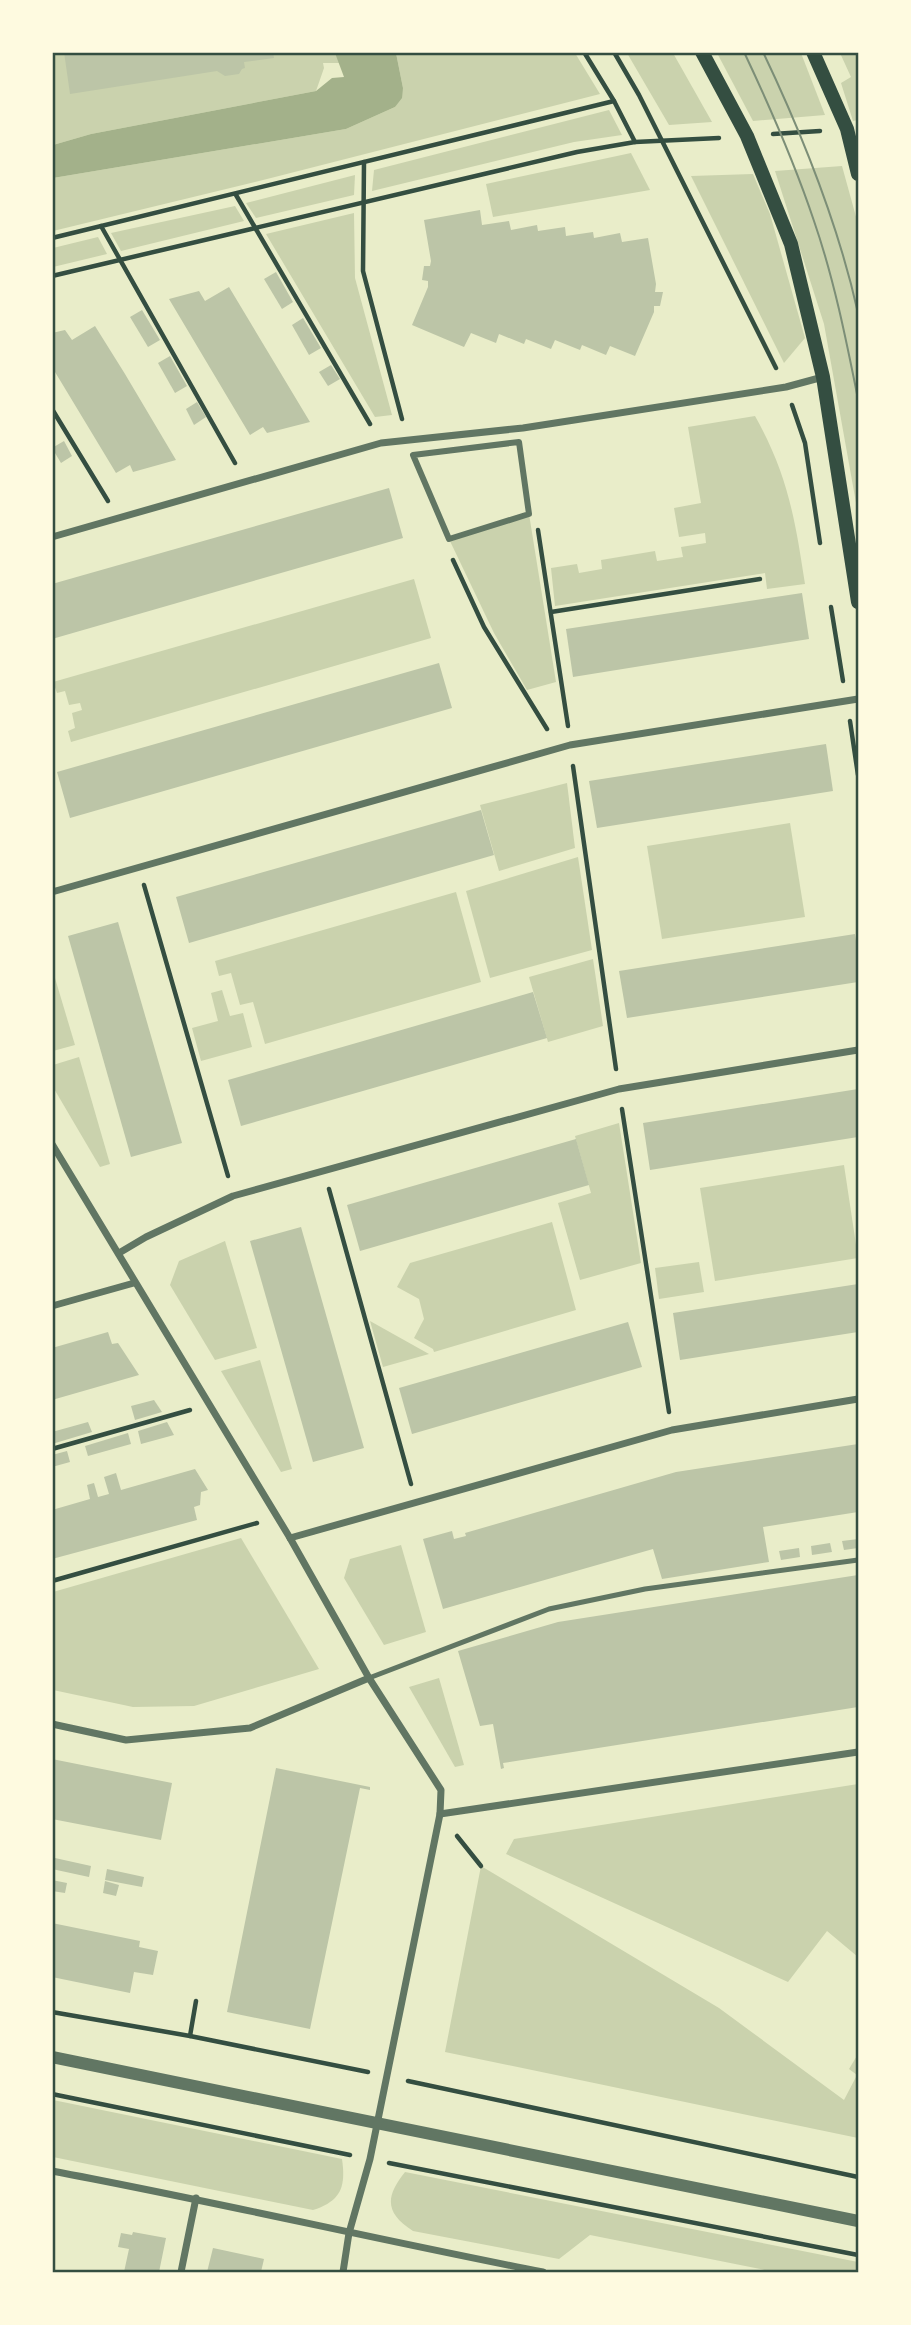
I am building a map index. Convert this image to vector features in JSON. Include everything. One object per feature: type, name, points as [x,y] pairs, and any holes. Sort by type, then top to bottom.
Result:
[{"type":"main road","points":[[702,52],[747,136],[791,244],[823,377],[855,555],[859,602]]},
{"type":"main road","points":[[813,52],[847,129],[859,173]]},
{"type":"street","points":[[52,537],[381,443],[523,428],[786,387],[823,377]]},
{"type":"street","points":[[519,442],[530,514],[449,539],[413,455],[519,442]]},
{"type":"street","points":[[52,892],[570,745],[859,699]]},
{"type":"street","points":[[119,1253],[146,1237],[233,1196],[619,1089],[859,1050]]},
{"type":"street","points":[[52,1144],[290,1538],[369,1678],[441,1790],[440,1814],[370,2159],[349,2233],[343,2273]]},
{"type":"street","points":[[52,1306],[134,1283]]},
{"type":"street","points":[[290,1538],[672,1430],[859,1399]]},
{"type":"street","points":[[52,1724],[126,1740],[250,1728],[369,1678]]},
{"type":"street","points":[[440,1814],[859,1752]]},
{"type":"street","points":[[52,2057],[859,2221]]},
{"type":"street","points":[[52,2171],[196,2198],[543,2273]]},
{"type":"street","points":[[181,2273],[196,2198]]},
{"type":"lane","points":[[369,1678],[549,1609],[645,1589],[859,1560]]},
{"type":"path","points":[[584,52],[635,142]]},
{"type":"path","points":[[614,52],[639,95],[786,387],[805,443],[821,546]]},
{"type":"path","points":[[52,238],[614,102]]},
{"type":"path","points":[[52,276],[577,152],[635,142],[662,141]]},
{"type":"path","points":[[364,162],[363,271],[407,440]]},
{"type":"path","points":[[236,195],[381,443]]},
{"type":"path","points":[[101,226],[246,483]]},
{"type":"path","points":[[52,409],[118,518]]},
{"type":"path","points":[[537,520],[619,1089],[672,1430]]},
{"type":"path","points":[[449,553],[484,627],[559,748]]},
{"type":"path","points":[[551,612],[760,579]]},
{"type":"path","points":[[830,598],[859,775]]},
{"type":"path","points":[[139,867],[233,1196]]},
{"type":"path","points":[[324,1171],[416,1502]]},
{"type":"path","points":[[52,1449],[209,1405]]},
{"type":"path","points":[[52,1581],[277,1517]]},
{"type":"path","points":[[440,1814],[481,1866]]},
{"type":"path","points":[[190,2036],[196,2000]]},
{"type":"path","points":[[52,2012],[190,2036],[386,2076],[859,2177]]},
{"type":"path","points":[[52,2094],[859,2255]]},
{"type":"shaded area","points":[[335,52],[340,63],[323,63],[324,68],[316,91],[91,134],[53,145],[53,53]]},
{"type":"shaded area","points":[[335,53],[396,53],[403,88],[402,98],[395,107],[346,129],[53,178],[53,145],[91,134],[316,91],[332,78],[344,77]]},
{"type":"shaded area","points":[[396,53],[575,53],[600,94],[53,231],[53,178],[346,129],[395,107],[403,88]]},
{"type":"shaded area","points":[[627,53],[673,53],[712,122],[669,125]]},
{"type":"shaded area","points":[[717,53],[801,53],[825,115],[753,121]]},
{"type":"shaded area","points":[[840,53],[858,53],[858,120],[853,121],[841,83],[851,77]]},
{"type":"shaded area","points":[[609,110],[622,135],[574,142],[372,191],[374,170]]},
{"type":"shaded area","points":[[631,153],[650,190],[493,217],[486,184]]},
{"type":"shaded area","points":[[842,166],[858,224],[858,514],[824,324],[775,171]]},
{"type":"shaded area","points":[[753,174],[770,214],[805,338],[784,363],[691,176]]},
{"type":"shaded area","points":[[355,175],[354,195],[256,218],[246,203]]},
{"type":"shaded area","points":[[235,206],[244,221],[121,251],[111,233]]},
{"type":"shaded area","points":[[354,213],[355,278],[392,415],[375,417],[266,234]]},
{"type":"shaded area","points":[[98,237],[107,254],[53,267],[53,248]]},
{"type":"shaded area","points":[[755,416],[775,458],[789,498],[805,584],[767,589],[765,573],[555,606],[551,568],[577,564],[579,573],[602,569],[601,560],[655,551],[657,561],[683,557],[681,547],[706,543],[705,533],[679,537],[674,508],[701,503],[688,427]]},
{"type":"shaded area","points":[[529,514],[556,682],[527,690],[494,633],[449,539]]},
{"type":"shaded area","points":[[414,579],[431,638],[71,742],[68,731],[75,728],[72,713],[82,710],[80,703],[69,705],[65,691],[57,693],[53,682]]},
{"type":"shaded area","points":[[567,783],[575,848],[499,871],[480,805]]},
{"type":"shaded area","points":[[790,823],[805,917],[662,939],[647,846]]},
{"type":"shaded area","points":[[578,857],[592,950],[490,978],[466,891]]},
{"type":"shaded area","points":[[456,892],[481,982],[265,1044],[253,1002],[240,1005],[231,973],[219,976],[215,961]]},
{"type":"shaded area","points":[[593,959],[603,1026],[548,1042],[529,977]]},
{"type":"shaded area","points":[[52,968],[75,1045],[53,1051],[52,1051]]},
{"type":"shaded area","points":[[222,990],[230,1016],[243,1013],[252,1047],[201,1061],[192,1028],[218,1021],[211,993]]},
{"type":"shaded area","points":[[79,1057],[110,1164],[100,1167],[53,1087],[53,1065]]},
{"type":"shaded area","points":[[619,1123],[641,1263],[580,1280],[558,1203],[591,1193],[575,1136]]},
{"type":"shaded area","points":[[844,1165],[858,1258],[715,1281],[700,1188]]},
{"type":"shaded area","points":[[552,1222],[576,1310],[434,1352],[414,1338],[424,1319],[419,1299],[397,1287],[410,1263]]},
{"type":"shaded area","points":[[225,1241],[257,1348],[215,1360],[170,1285],[179,1261]]},
{"type":"shaded area","points":[[699,1262],[704,1292],[659,1299],[655,1268]]},
{"type":"shaded area","points":[[370,1321],[429,1354],[383,1367]]},
{"type":"shaded area","points":[[260,1360],[292,1469],[281,1472],[221,1371]]},
{"type":"shaded area","points":[[241,1538],[319,1669],[194,1706],[133,1707],[53,1690],[53,1592]]},
{"type":"shaded area","points":[[401,1545],[426,1632],[384,1645],[344,1578],[350,1559]]},
{"type":"shaded area","points":[[439,1678],[464,1765],[455,1767],[409,1687]]},
{"type":"shaded area","points":[[858,1784],[858,1957],[827,1931],[788,1982],[506,1854],[514,1839]]},
{"type":"shaded area","points":[[481,1866],[719,2008],[844,2100],[857,2075],[849,2069],[858,2054],[858,2138],[445,2052]]},
{"type":"shaded area","points":[[53,2100],[342,2159],[343,2178],[340,2192],[330,2202],[313,2210],[53,2157]]},
{"type":"shaded area","points":[[405,2172],[858,2262],[858,2272],[775,2272],[590,2235],[559,2259],[413,2231],[397,2218],[391,2204],[394,2189]]},
{"type":"building","points":[[64,52],[273,52],[274,58],[244,62],[245,68],[239,74],[225,76],[217,71],[70,94]]},
{"type":"building","points":[[480,210],[482,225],[509,221],[511,230],[537,225],[538,231],[565,227],[566,236],[593,232],[594,238],[620,233],[622,242],[648,238],[655,292],[663,292],[660,306],[654,306],[654,312],[635,356],[610,346],[606,355],[582,345],[580,350],[555,340],[551,349],[526,339],[524,344],[499,334],[496,343],[471,333],[464,347],[412,325],[428,287],[428,281],[422,280],[424,266],[430,266],[431,261],[424,220]]},
{"type":"building","points":[[276,272],[293,302],[282,309],[264,279]]},
{"type":"building","points":[[229,287],[310,422],[267,433],[263,427],[250,435],[169,299],[199,291],[205,301]]},
{"type":"building","points":[[142,310],[160,340],[148,347],[130,317]]},
{"type":"building","points":[[303,318],[321,348],[309,355],[292,325]]},
{"type":"building","points":[[95,326],[176,460],[133,472],[130,465],[116,473],[52,367],[52,333],[65,330],[72,340]]},
{"type":"building","points":[[170,356],[187,386],[175,393],[158,363]]},
{"type":"building","points":[[331,365],[340,379],[328,386],[319,372]]},
{"type":"building","points":[[197,402],[206,417],[194,425],[186,409]]},
{"type":"building","points":[[64,441],[72,456],[61,463],[52,448]]},
{"type":"building","points":[[389,488],[403,538],[52,639],[52,584]]},
{"type":"building","points":[[802,593],[809,639],[573,677],[566,629]]},
{"type":"building","points":[[439,663],[452,708],[70,818],[57,772]]},
{"type":"building","points":[[826,744],[833,791],[597,828],[589,781]]},
{"type":"building","points":[[481,810],[494,855],[189,943],[176,897]]},
{"type":"building","points":[[118,922],[182,1143],[131,1157],[68,936]]},
{"type":"building","points":[[855,934],[858,982],[627,1018],[619,971]]},
{"type":"building","points":[[533,992],[547,1038],[241,1126],[228,1080]]},
{"type":"building","points":[[858,1089],[858,1137],[650,1170],[643,1123]]},
{"type":"building","points":[[576,1139],[589,1185],[360,1251],[347,1205]]},
{"type":"building","points":[[301,1227],[364,1448],[313,1462],[250,1241]]},
{"type":"building","points":[[858,1284],[858,1332],[680,1360],[673,1313]]},
{"type":"building","points":[[628,1322],[642,1367],[412,1434],[399,1388]]},
{"type":"building","points":[[108,1332],[112,1344],[118,1343],[139,1375],[52,1400],[52,1348]]},
{"type":"building","points":[[154,1400],[162,1412],[135,1420],[131,1406]]},
{"type":"building","points":[[88,1422],[92,1432],[52,1444],[52,1432]]},
{"type":"building","points":[[167,1422],[174,1435],[141,1444],[138,1431]]},
{"type":"building","points":[[128,1433],[131,1444],[88,1456],[85,1446]]},
{"type":"building","points":[[858,1444],[858,1512],[763,1527],[769,1562],[662,1579],[653,1549],[443,1609],[423,1539],[452,1531],[454,1539],[466,1536],[465,1533],[676,1472]]},
{"type":"building","points":[[67,1451],[70,1462],[52,1467],[52,1455]]},
{"type":"building","points":[[195,1469],[208,1490],[201,1492],[200,1505],[194,1507],[197,1520],[52,1559],[52,1510],[90,1499],[87,1485],[94,1483],[98,1497],[109,1494],[104,1477],[116,1473],[121,1490]]},
{"type":"building","points":[[858,1539],[858,1548],[844,1550],[842,1541]]},
{"type":"building","points":[[830,1543],[832,1552],[812,1555],[811,1546]]},
{"type":"building","points":[[799,1548],[800,1557],[781,1560],[779,1551]]},
{"type":"building","points":[[858,1575],[858,1707],[503,1763],[504,1768],[501,1769],[493,1724],[480,1726],[458,1651],[558,1622]]},
{"type":"building","points":[[52,1759],[172,1783],[161,1840],[52,1819]]},
{"type":"building","points":[[276,1768],[370,1787],[370,1790],[360,1788],[310,2029],[227,2012]]},
{"type":"building","points":[[55,1858],[91,1866],[89,1877],[52,1869]]},
{"type":"building","points":[[107,1869],[144,1877],[142,1887],[105,1880]]},
{"type":"building","points":[[52,1880],[67,1883],[65,1893],[52,1891]]},
{"type":"building","points":[[105,1881],[119,1885],[116,1896],[103,1893]]},
{"type":"building","points":[[52,1923],[140,1941],[139,1947],[158,1951],[153,1975],[134,1972],[130,1993],[52,1977]]},
{"type":"building","points":[[133,2232],[166,2238],[159,2272],[124,2272],[129,2249],[118,2247],[121,2233],[132,2235]]},
{"type":"building","points":[[213,2248],[264,2259],[261,2272],[207,2272]]},
{"type":"tram line","points":[[744,52],[782,136],[814,221],[834,287],[858,399]]},
{"type":"tram line","points":[[763,52],[818,180],[850,279],[858,313]]}]
